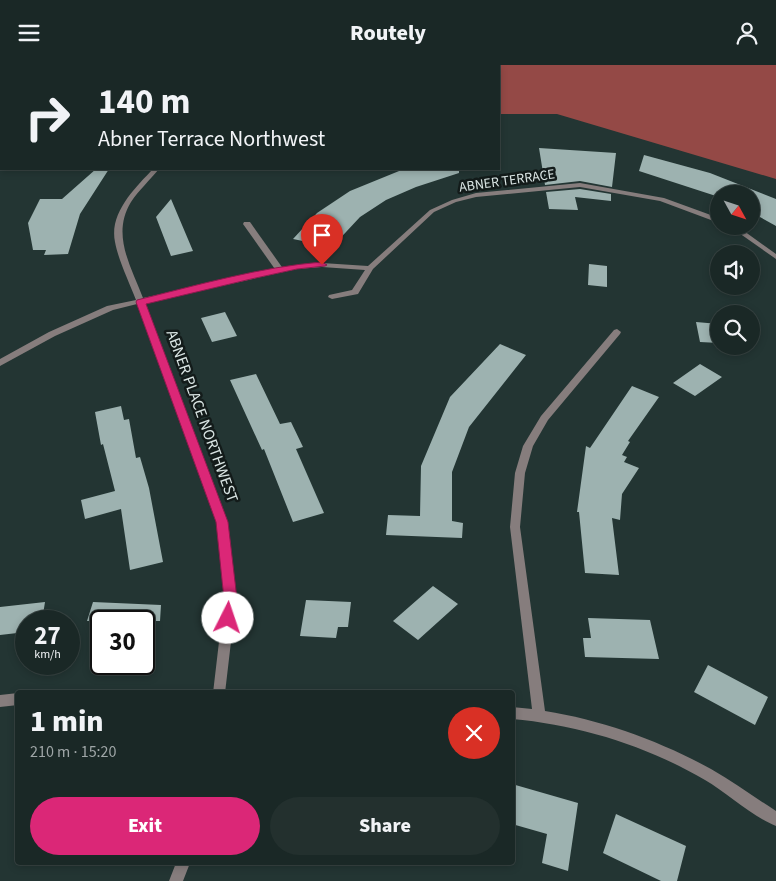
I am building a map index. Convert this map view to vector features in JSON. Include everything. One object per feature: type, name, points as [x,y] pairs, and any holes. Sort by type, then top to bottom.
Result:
[{"type":"street","name":"ABNER PLACE NORTHWEST","points":[[155,170],[133,194],[121,213],[117,227],[118,241],[222,522],[230,599],[219,690]]},
{"type":"street","name":"ABNER TERRACE","points":[[332,297],[355,292],[370,268],[432,211],[454,201],[476,195],[580,185],[662,199],[710,218]]},
{"type":"street","points":[[247,224],[280,270]]},
{"type":"street","points":[[745,235],[776,257]]},
{"type":"street","points":[[0,363],[52,334],[110,308],[280,270],[322,265],[370,268]]},
{"type":"street","points":[[539,715],[515,527],[520,473],[528,446],[544,418],[616,332]]},
{"type":"street","points":[[0,701],[15,699]]},
{"type":"street","points":[[515,713],[539,715],[621,735],[700,770],[776,819]]},
{"type":"street","points":[[176,881],[182,865]]},
{"type":"shaded area","points":[[500,65],[776,65],[776,179],[557,114],[500,114]]},
{"type":"building","points":[[539,148],[616,153],[612,187],[580,181],[545,185]]},
{"type":"building","points":[[644,155],[710,173],[740,185],[710,185],[710,194],[639,171]]},
{"type":"building","points":[[95,170],[108,170],[80,214],[68,254],[44,255],[46,250],[33,250],[28,223],[40,199],[62,199]]},
{"type":"building","points":[[402,170],[459,170],[459,173],[416,187],[386,200],[360,217],[332,247],[293,239],[317,213],[350,191]]},
{"type":"building","points":[[580,189],[611,194],[611,201],[575,197],[578,210],[549,209],[546,192]]},
{"type":"building","points":[[760,193],[776,199],[776,226],[760,217]]},
{"type":"building","points":[[171,199],[193,251],[171,256],[156,217]]},
{"type":"building","points":[[589,264],[607,266],[607,287],[588,285]]},
{"type":"building","points":[[225,312],[237,336],[212,342],[201,318]]},
{"type":"building","points":[[696,322],[710,323],[710,343],[700,342]]},
{"type":"building","points":[[500,344],[526,355],[469,427],[452,472],[452,521],[463,523],[462,538],[386,535],[388,515],[420,516],[421,466],[450,397]]},
{"type":"building","points":[[700,364],[722,377],[695,396],[673,383]]},
{"type":"building","points":[[256,374],[280,424],[291,422],[303,447],[296,449],[324,513],[293,522],[264,449],[262,450],[230,380]]},
{"type":"building","points":[[632,386],[659,397],[628,441],[630,442],[622,455],[627,457],[624,462],[639,468],[622,494],[620,520],[612,518],[619,575],[585,573],[579,512],[577,512],[586,446],[590,448]]},
{"type":"building","points":[[121,406],[124,420],[129,419],[136,458],[140,457],[149,488],[163,562],[130,570],[121,509],[85,519],[81,500],[115,491],[103,444],[101,445],[95,412]]},
{"type":"building","points":[[433,586],[458,604],[418,640],[393,621]]},
{"type":"building","points":[[306,600],[351,602],[348,627],[338,627],[336,638],[300,636]]},
{"type":"building","points":[[45,602],[44,610],[15,610],[15,633],[0,635],[0,607]]},
{"type":"building","points":[[93,602],[161,605],[160,621],[155,621],[155,610],[90,610]]},
{"type":"building","points":[[588,618],[650,620],[659,659],[585,657],[583,638],[591,638]]},
{"type":"building","points":[[708,665],[768,697],[755,725],[694,692]]},
{"type":"building","points":[[515,785],[578,803],[568,871],[542,863],[547,834],[515,825]]},
{"type":"building","points":[[616,814],[686,846],[677,881],[661,881],[603,853]]},
{"type":"route","points":[[228,618],[230,599],[222,522],[141,302],[251,276],[297,267],[322,265]]}]
